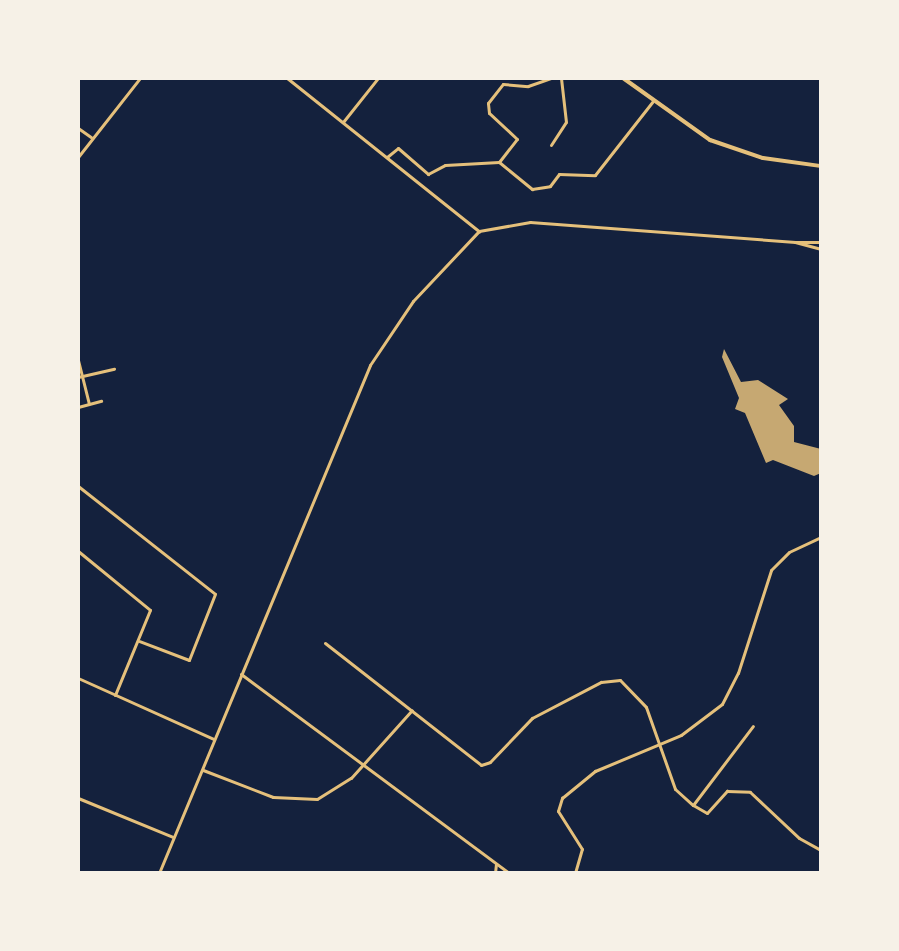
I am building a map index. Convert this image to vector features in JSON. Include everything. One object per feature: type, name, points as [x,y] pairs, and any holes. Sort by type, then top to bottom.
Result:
[{"type":"main road","points":[[623,78],[727,147],[821,166]]},
{"type":"street","points":[[78,157],[140,78]]},
{"type":"street","points":[[287,78],[479,231]]},
{"type":"street","points":[[343,122],[378,78]]},
{"type":"street","points":[[387,157],[398,148],[428,174],[445,165],[499,162],[517,139],[489,113],[488,103],[503,84],[528,86],[551,78]]},
{"type":"street","points":[[551,145],[566,122],[561,78]]},
{"type":"street","points":[[499,162],[523,187],[532,189],[553,185],[559,174],[595,175],[653,100]]},
{"type":"street","points":[[78,128],[92,139]]},
{"type":"street","points":[[160,873],[379,348],[437,271],[479,231],[530,222],[821,242]]},
{"type":"street","points":[[795,242],[821,250]]},
{"type":"street","points":[[78,360],[89,404]]},
{"type":"street","points":[[80,377],[114,369]]},
{"type":"street","points":[[78,407],[101,401]]},
{"type":"street","points":[[78,486],[215,594],[189,660],[139,641]]},
{"type":"street","points":[[575,873],[582,856],[573,829],[557,806],[571,789],[609,763],[660,745],[722,704],[738,673],[771,570],[789,552],[821,537]]},
{"type":"street","points":[[78,551],[148,606],[139,641],[115,695]]},
{"type":"street","points":[[78,625],[78,635]]},
{"type":"street","points":[[325,643],[485,765],[532,718],[601,682],[620,680],[646,707],[675,789],[693,805],[707,813],[727,791],[750,792],[799,838],[821,850]]},
{"type":"street","points":[[241,674],[509,873]]},
{"type":"street","points":[[78,678],[214,739]]},
{"type":"street","points":[[203,770],[273,797],[309,800],[333,793],[364,766],[412,710]]},
{"type":"street","points":[[693,805],[753,726]]},
{"type":"street","points":[[78,798],[173,837]]},
{"type":"street","points":[[495,873],[496,864]]},
{"type":"building","points":[[724,349],[741,382],[758,380],[788,399],[779,405],[794,426],[794,442],[821,449],[821,473],[814,476],[773,460],[766,463],[745,413],[735,409],[739,398],[722,357]]}]
